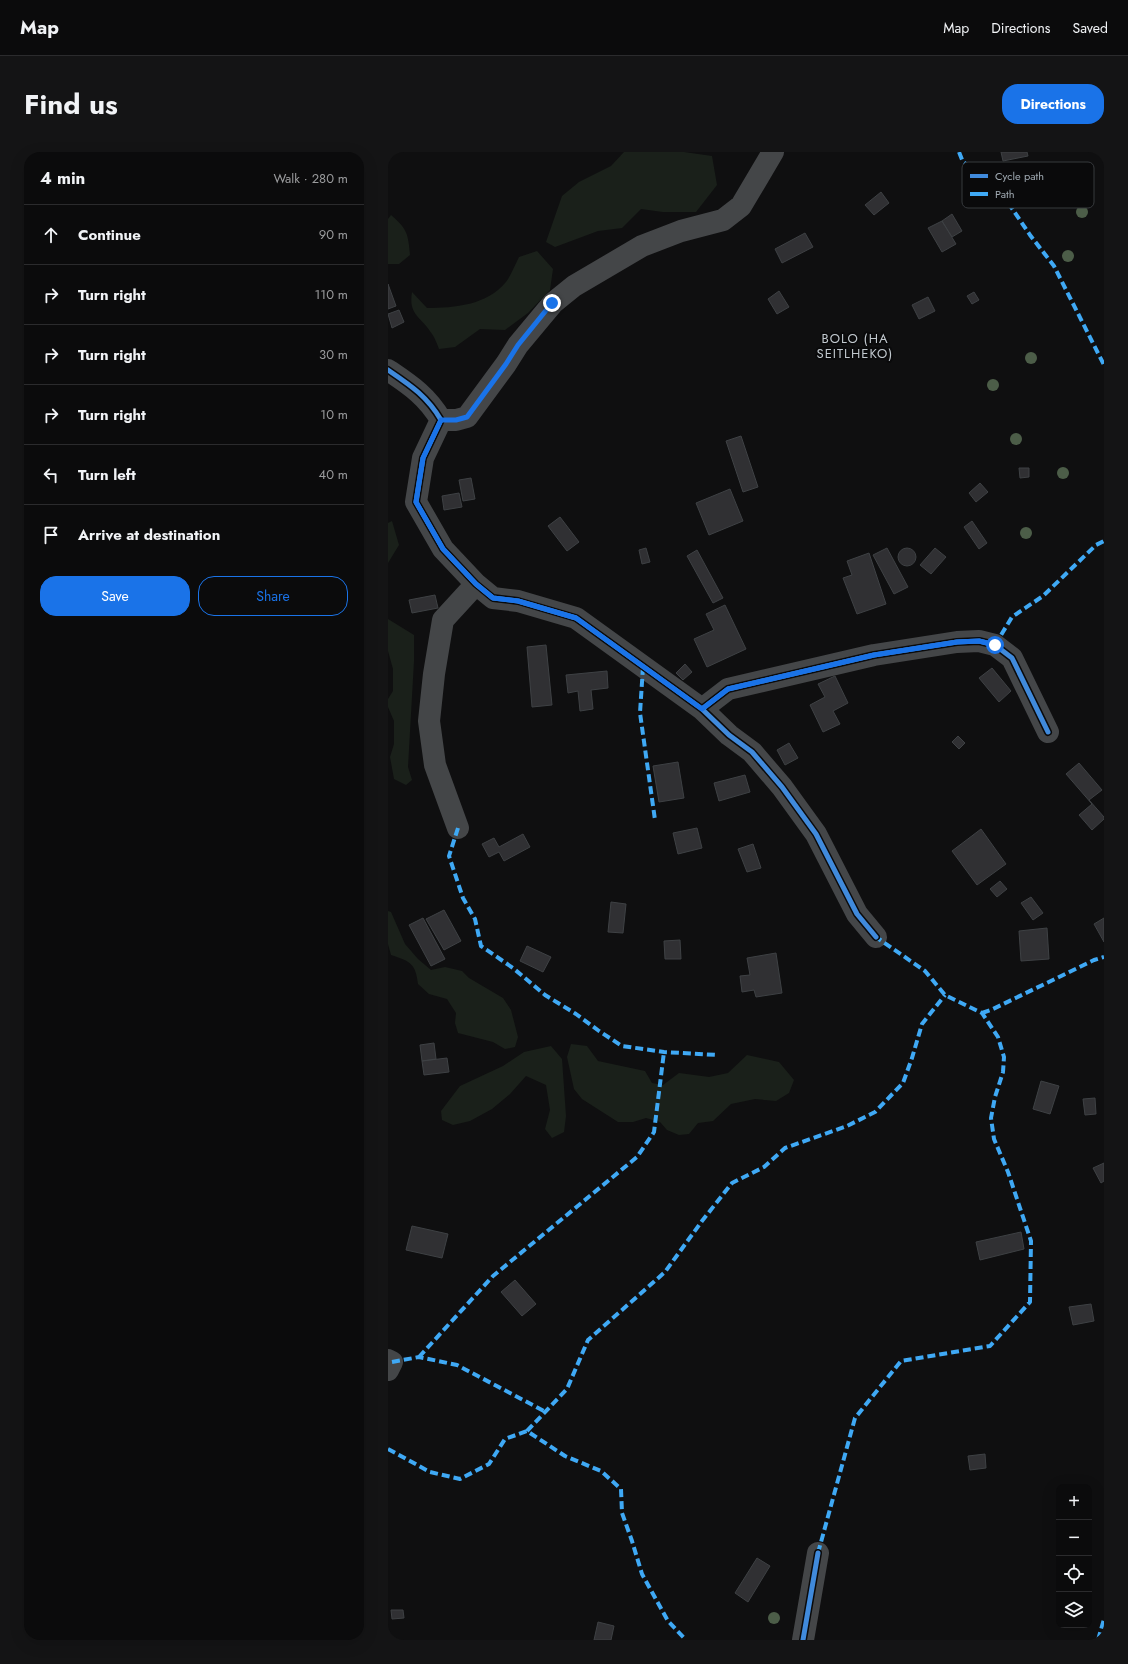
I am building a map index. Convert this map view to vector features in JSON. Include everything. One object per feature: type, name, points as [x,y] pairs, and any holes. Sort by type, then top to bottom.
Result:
[{"type":"street","points":[[441,420],[456,420],[467,417],[533,325],[552,303],[574,286],[642,246],[681,231],[723,220],[741,206],[773,152]]},
{"type":"street","points":[[388,370],[413,387],[432,405],[441,420]]},
{"type":"street","points":[[441,420],[423,458],[416,502],[443,549],[476,584],[493,598],[518,601],[576,618],[702,709],[729,735],[752,752],[782,787],[816,834],[857,914],[876,937]]},
{"type":"street","points":[[458,828],[435,765],[429,721],[434,674],[443,620],[476,584]]},
{"type":"street","points":[[702,709],[728,689],[874,655],[957,642],[979,641],[995,645],[1012,658],[1048,732]]},
{"type":"street","points":[[388,1360],[392,1362],[388,1370]]},
{"type":"street","points":[[803,1640],[818,1553]]},
{"type":"shaded area","points":[[624,152],[684,152],[712,156],[717,185],[696,212],[663,212],[641,209],[622,228],[598,231],[555,247],[546,242],[562,196],[579,182],[611,166]]},
{"type":"shaded area","points":[[391,215],[404,228],[408,241],[410,255],[399,264],[388,264],[388,219]]},
{"type":"shaded area","points":[[537,251],[553,269],[550,290],[528,313],[505,330],[480,329],[455,347],[439,349],[428,328],[414,311],[411,300],[412,292],[427,308],[470,304],[490,296],[498,290],[506,282],[519,257]]},
{"type":"shaded area","points":[[392,521],[399,545],[388,563],[388,523]]},
{"type":"shaded area","points":[[388,619],[414,635],[408,767],[412,780],[406,785],[394,779],[390,757],[394,744],[394,721],[388,707],[388,699],[393,691],[393,669],[388,651]]},
{"type":"shaded area","points":[[388,911],[391,912],[405,944],[418,959],[431,970],[445,967],[462,971],[469,978],[503,998],[511,1010],[518,1037],[515,1047],[505,1049],[493,1042],[458,1033],[455,1023],[456,1013],[447,999],[429,994],[418,984],[416,972],[411,964],[403,959],[391,955],[388,944]]},
{"type":"shaded area","points":[[571,1044],[587,1046],[598,1061],[645,1071],[652,1083],[663,1085],[679,1073],[709,1077],[728,1073],[747,1055],[779,1062],[794,1080],[789,1093],[776,1101],[755,1099],[731,1104],[713,1121],[698,1123],[689,1134],[679,1135],[667,1130],[660,1122],[646,1118],[633,1122],[618,1122],[582,1099],[574,1089],[567,1057]]},
{"type":"shaded area","points":[[551,1046],[562,1059],[566,1116],[564,1132],[552,1138],[545,1129],[550,1110],[546,1085],[526,1076],[510,1094],[492,1109],[470,1121],[453,1125],[442,1120],[441,1111],[460,1086],[503,1066],[524,1052]]},
{"type":"building","points":[[1001,152],[1027,152],[1028,156],[1003,161]]},
{"type":"building","points":[[881,192],[889,203],[874,215],[865,205]]},
{"type":"building","points":[[952,214],[962,231],[952,237],[942,221]]},
{"type":"building","points":[[942,221],[956,244],[942,252],[928,228]]},
{"type":"building","points":[[805,233],[813,247],[782,263],[775,249]]},
{"type":"building","points":[[388,284],[396,306],[388,309]]},
{"type":"building","points":[[779,291],[789,307],[777,314],[768,299]]},
{"type":"building","points":[[974,292],[979,300],[972,304],[967,296]]},
{"type":"building","points":[[928,297],[935,311],[919,319],[912,305]]},
{"type":"building","points":[[399,310],[404,322],[392,328],[388,314]]},
{"type":"building","points":[[741,436],[758,487],[743,492],[726,441]]},
{"type":"building","points":[[1019,468],[1029,468],[1029,477],[1020,478]]},
{"type":"building","points":[[471,478],[475,499],[463,501],[459,480]]},
{"type":"building","points":[[980,483],[988,492],[976,502],[969,493]]},
{"type":"building","points":[[730,489],[743,521],[709,535],[696,503]]},
{"type":"building","points":[[459,493],[462,507],[444,510],[442,496]]},
{"type":"building","points":[[560,517],[579,542],[567,551],[548,526]]},
{"type":"building","points":[[972,521],[987,543],[979,549],[964,527]]},
{"type":"building","points":[[646,548],[650,562],[642,564],[639,550]]},
{"type":"building","points":[[887,548],[908,587],[894,594],[873,555]]},
{"type":"building","points":[[907,548],[913,551],[916,557],[913,563],[907,566],[901,563],[898,557],[901,551]]},
{"type":"building","points":[[935,548],[946,557],[931,574],[920,565]]},
{"type":"building","points":[[697,550],[723,598],[713,603],[687,556]]},
{"type":"building","points":[[869,553],[886,604],[857,614],[843,578],[852,575],[847,561]]},
{"type":"building","points":[[435,595],[438,608],[412,613],[409,600]]},
{"type":"building","points":[[725,605],[746,649],[707,667],[694,639],[714,630],[706,614]]},
{"type":"building","points":[[546,645],[552,705],[532,707],[527,647]]},
{"type":"building","points":[[685,664],[692,672],[683,680],[676,673]]},
{"type":"building","points":[[992,668],[1011,691],[999,702],[979,678]]},
{"type":"building","points":[[607,671],[608,688],[591,690],[593,709],[580,711],[578,691],[568,693],[566,675]]},
{"type":"building","points":[[835,676],[848,703],[833,711],[840,724],[823,732],[810,705],[825,697],[818,684]]},
{"type":"building","points":[[958,736],[965,743],[959,749],[952,742]]},
{"type":"building","points":[[789,743],[798,758],[785,765],[777,750]]},
{"type":"building","points":[[678,762],[684,798],[659,802],[653,766]]},
{"type":"building","points":[[1079,763],[1102,790],[1089,800],[1104,817],[1104,819],[1092,830],[1079,815],[1092,804],[1066,774]]},
{"type":"building","points":[[745,775],[750,792],[719,801],[714,783]]},
{"type":"building","points":[[697,828],[702,848],[678,854],[673,833]]},
{"type":"building","points":[[981,829],[1006,864],[977,885],[952,851]]},
{"type":"building","points":[[523,834],[530,847],[504,861],[499,852],[489,857],[482,844],[494,838],[499,847]]},
{"type":"building","points":[[753,844],[761,868],[747,872],[738,849]]},
{"type":"building","points":[[1000,881],[1007,889],[997,897],[990,889]]},
{"type":"building","points":[[1031,897],[1043,913],[1033,920],[1021,903]]},
{"type":"building","points":[[611,902],[626,904],[623,933],[608,932]]},
{"type":"building","points":[[444,910],[461,941],[444,950],[426,919]]},
{"type":"building","points":[[423,918],[445,959],[431,966],[409,925]]},
{"type":"building","points":[[1104,918],[1104,942],[1094,924]]},
{"type":"building","points":[[1047,928],[1049,959],[1021,961],[1019,931]]},
{"type":"building","points":[[680,940],[681,959],[665,959],[664,941]]},
{"type":"building","points":[[527,946],[551,957],[543,972],[520,961]]},
{"type":"building","points":[[776,953],[782,993],[756,997],[754,990],[742,992],[740,976],[750,975],[747,958]]},
{"type":"building","points":[[434,1043],[436,1059],[422,1061],[420,1045]]},
{"type":"building","points":[[447,1058],[449,1072],[424,1075],[422,1061]]},
{"type":"building","points":[[1041,1081],[1059,1086],[1050,1114],[1033,1109]]},
{"type":"building","points":[[1095,1098],[1096,1114],[1085,1115],[1083,1099]]},
{"type":"building","points":[[1104,1163],[1104,1181],[1101,1183],[1093,1168]]},
{"type":"building","points":[[412,1226],[448,1234],[442,1258],[406,1250]]},
{"type":"building","points":[[1021,1232],[1024,1249],[980,1260],[976,1242]]},
{"type":"building","points":[[515,1280],[536,1304],[522,1316],[501,1292]]},
{"type":"building","points":[[1091,1304],[1094,1321],[1073,1325],[1069,1307]]},
{"type":"building","points":[[985,1454],[986,1468],[970,1470],[968,1456]]},
{"type":"building","points":[[757,1558],[770,1566],[748,1602],[735,1593]]},
{"type":"building","points":[[391,1610],[403,1610],[404,1618],[392,1619]]},
{"type":"building","points":[[598,1622],[614,1626],[611,1640],[594,1640]]},
{"type":"marked path","points":[[959,152],[963,162]]},
{"type":"marked path","points":[[1012,208],[1054,266],[1104,365]]},
{"type":"marked path","points":[[995,645],[1012,617],[1043,596],[1096,545],[1104,541]]},
{"type":"marked path","points":[[643,667],[640,713],[655,820]]},
{"type":"marked path","points":[[458,828],[449,856],[463,898],[475,919],[481,946],[513,968],[545,995],[576,1014],[622,1046],[664,1052],[718,1055]]},
{"type":"marked path","points":[[818,1553],[855,1418],[901,1361],[990,1346],[1030,1302],[1031,1241],[1008,1172],[994,1139],[991,1118],[995,1097],[1003,1072],[1004,1057],[998,1037],[982,1013],[945,995],[925,971],[876,937]]},
{"type":"marked path","points":[[982,1013],[1094,960],[1104,957]]},
{"type":"marked path","points":[[527,1431],[567,1389],[588,1340],[665,1272],[732,1183],[764,1167],[785,1148],[847,1126],[875,1112],[903,1083],[922,1024],[945,995]]},
{"type":"marked path","points":[[419,1357],[493,1276],[637,1157],[654,1132],[664,1052]]},
{"type":"marked path","points":[[392,1362],[419,1357],[457,1365],[544,1411]]},
{"type":"marked path","points":[[388,1449],[430,1472],[460,1479],[489,1464],[505,1439],[527,1431],[565,1456],[601,1471],[621,1489],[622,1513],[642,1574],[668,1621],[686,1640]]},
{"type":"marked path","points":[[1098,1640],[1104,1619]]},
{"type":"cycle path","points":[[388,370],[411,386],[424,398],[441,420],[423,458],[416,502],[443,549],[476,584],[493,598],[518,601],[576,618],[702,709],[728,689],[874,655],[957,642],[979,641],[995,645],[1012,658],[1048,732]]},
{"type":"cycle path","points":[[702,709],[729,735],[752,752],[782,787],[816,834],[857,914],[876,937]]},
{"type":"cycle path","points":[[803,1640],[818,1553]]},
{"type":"district","name":"BOLO (HA SEITLHEKO)","points":[[855,346]]},
{"type":"route","points":[[552,303],[518,345],[467,417],[456,420],[441,420],[423,458],[416,502],[443,549],[476,584],[493,598],[518,601],[576,618],[702,709],[728,689],[874,655],[957,642],[979,641],[995,645]]}]
